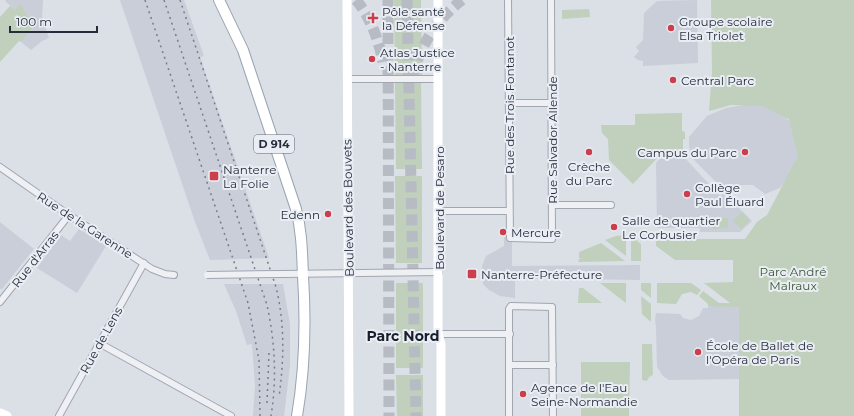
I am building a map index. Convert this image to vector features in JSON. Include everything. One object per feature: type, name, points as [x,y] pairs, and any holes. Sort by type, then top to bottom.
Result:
[{"type":"main road","name":"D 914","points":[[219,0],[229,18],[243,50],[296,209],[302,237],[305,343],[302,385],[297,416]]},
{"type":"main road","name":"D 914","points":[[227,0],[229,18]]},
{"type":"main road","name":"Boulevard des Bouvets","points":[[347,0],[349,416]]},
{"type":"main road","name":"Boulevard de Pesaro","points":[[438,0],[438,334],[441,344],[442,416]]},
{"type":"main road","points":[[0,413],[8,416]]},
{"type":"street","name":"Rue des Trois Fontanot","points":[[508,0],[510,238]]},
{"type":"street","name":"Rue Salvador Allende","points":[[510,238],[552,239],[552,0]]},
{"type":"street","points":[[348,79],[438,79]]},
{"type":"street","points":[[509,103],[552,103]]},
{"type":"street","name":"Rue de la Garenne","points":[[0,167],[69,215],[144,263],[165,274],[174,275]]},
{"type":"street","points":[[552,205],[611,205]]},
{"type":"street","points":[[439,211],[509,211]]},
{"type":"street","name":"Rue d'Arras","points":[[0,302],[69,215]]},
{"type":"street","name":"Rue de Lens","points":[[59,416],[144,263]]},
{"type":"street","points":[[207,274],[438,272]]},
{"type":"street","points":[[509,416],[509,309],[511,306],[552,307],[553,416]]},
{"type":"street","points":[[438,334],[510,334]]},
{"type":"street","points":[[99,343],[231,416]]},
{"type":"street","points":[[509,365],[553,365]]},
{"type":"shaded area","points":[[43,0],[42,17],[49,38],[42,41],[31,50],[21,42],[33,28],[21,3],[15,10],[5,1]]},
{"type":"shaded area","points":[[120,0],[184,0],[204,56],[200,57],[269,258],[210,260],[195,222]]},
{"type":"shaded area","name":"Groupe scolaire Elsa Triolet","points":[[697,0],[698,63],[643,66],[643,61],[634,57],[639,51],[636,47],[643,40],[644,13],[657,1]]},
{"type":"shaded area","name":"Campus du Parc","points":[[757,103],[781,113],[794,125],[800,160],[780,188],[765,194],[753,185],[734,185],[722,188],[692,158],[689,146],[689,137],[707,116],[726,108]]},
{"type":"shaded area","name":"Collège Paul Éluard","points":[[662,156],[683,156],[720,196],[724,193],[752,221],[740,232],[700,232],[700,228],[657,228],[656,163]]},
{"type":"shaded area","points":[[0,222],[34,249],[2,289],[0,289]]},
{"type":"shaded area","points":[[79,229],[106,246],[77,293],[37,268],[61,235],[70,241]]},
{"type":"shaded area","points":[[504,237],[512,237],[512,266],[640,265],[640,280],[515,278],[515,298],[500,296],[489,290],[483,284],[482,266],[486,256],[504,246]]},
{"type":"shaded area","points":[[224,284],[283,284],[290,324],[290,366],[284,416],[253,416],[255,385],[252,344],[247,345],[236,311]]},
{"type":"shaded area","name":"École de Ballet de l'Opéra de Paris","points":[[710,306],[739,306],[739,379],[669,380],[663,376],[657,367],[656,313],[680,314],[683,318],[691,320],[699,316],[703,308],[709,308]]},
{"type":"green space","points":[[394,0],[421,0],[422,76],[395,76]]},
{"type":"green space","name":"Parc André Malraux","points":[[711,0],[854,0],[854,416],[739,416],[739,307],[710,306],[708,308],[708,304],[699,296],[703,291],[719,303],[730,303],[704,283],[733,282],[733,260],[675,260],[656,246],[656,239],[745,239],[757,222],[767,215],[798,156],[789,119],[762,106],[731,105],[709,111],[712,72]]},
{"type":"green space","points":[[21,3],[33,28],[0,62],[0,17],[10,6],[15,10]]},
{"type":"green space","points":[[589,9],[590,17],[562,19],[562,10]]},
{"type":"green space","points":[[395,82],[421,82],[422,169],[396,169]]},
{"type":"green space","points":[[682,113],[682,131],[685,132],[685,139],[683,139],[683,153],[661,154],[633,184],[609,160],[608,139],[602,133],[601,125],[635,125],[635,114]]},
{"type":"green space","points":[[395,176],[422,176],[422,263],[396,263]]},
{"type":"green space","points":[[742,212],[750,220],[741,229],[733,221]]},
{"type":"green space","points":[[728,218],[728,228],[713,229],[712,219]]},
{"type":"green space","points":[[626,235],[626,256],[605,240],[616,236]]},
{"type":"green space","points":[[631,236],[641,244],[641,261],[631,261]]},
{"type":"green space","points":[[601,243],[625,261],[578,262],[579,259],[582,259],[579,258],[579,252]]},
{"type":"green space","points":[[396,283],[423,283],[423,368],[396,368]]},
{"type":"green space","points":[[600,283],[626,283],[626,303]]},
{"type":"green space","points":[[641,283],[651,283],[651,298],[641,290]]},
{"type":"green space","points":[[657,283],[691,283],[701,290],[697,295],[691,292],[682,294],[676,304],[657,303]]},
{"type":"green space","points":[[579,288],[583,288],[602,303],[578,303]]},
{"type":"green space","points":[[641,296],[651,304],[651,322],[642,314]]},
{"type":"green space","points":[[642,344],[652,344],[653,375],[649,377],[647,381],[642,380]]},
{"type":"green space","points":[[581,362],[630,362],[629,416],[581,416]]},
{"type":"green space","points":[[396,375],[423,375],[423,416],[397,416]]},
{"type":"tunnel","points":[[356,0],[366,13],[373,29],[383,62]]},
{"type":"tunnel","points":[[388,0],[389,416]]},
{"type":"tunnel","points":[[407,0],[416,416]]},
{"type":"tunnel","points":[[412,76],[420,54],[431,34],[444,16],[462,0]]},
{"type":"railway","points":[[145,0],[248,303],[259,360],[260,416]]},
{"type":"railway","points":[[164,0],[267,305],[272,333],[274,360],[274,388],[271,416]]},
{"type":"railway","points":[[180,0],[276,287],[281,315],[283,342],[279,397]]},
{"type":"railway","points":[[267,403],[269,353]]},
{"type":"place","name":"Pôle santé la Défense","points":[[373,18]]},
{"type":"place","name":"Groupe scolaire Elsa Triolet","points":[[671,28]]},
{"type":"place","name":"Atlas Justice - Nanterre","points":[[372,59]]},
{"type":"place","name":"Central Parc","points":[[673,80]]},
{"type":"place","name":"Crèche du Parc","points":[[589,152]]},
{"type":"place","name":"Campus du Parc","points":[[745,152]]},
{"type":"place","name":"Nanterre La Folie","points":[[214,176]]},
{"type":"place","name":"Collège Paul Éluard","points":[[687,194]]},
{"type":"place","name":"Edenn","points":[[328,214]]},
{"type":"place","name":"Salle de quartier Le Corbusier","points":[[614,227]]},
{"type":"place","name":"Mercure","points":[[503,232]]},
{"type":"place","name":"Nanterre-Préfecture","points":[[472,274]]},
{"type":"place","name":"École de Ballet de l'Opéra de Paris","points":[[698,352]]},
{"type":"place","name":"Agence de l'Eau Seine-Normandie","points":[[523,394]]},
{"type":"district","name":"Parc Nord","points":[[403,336]]}]
